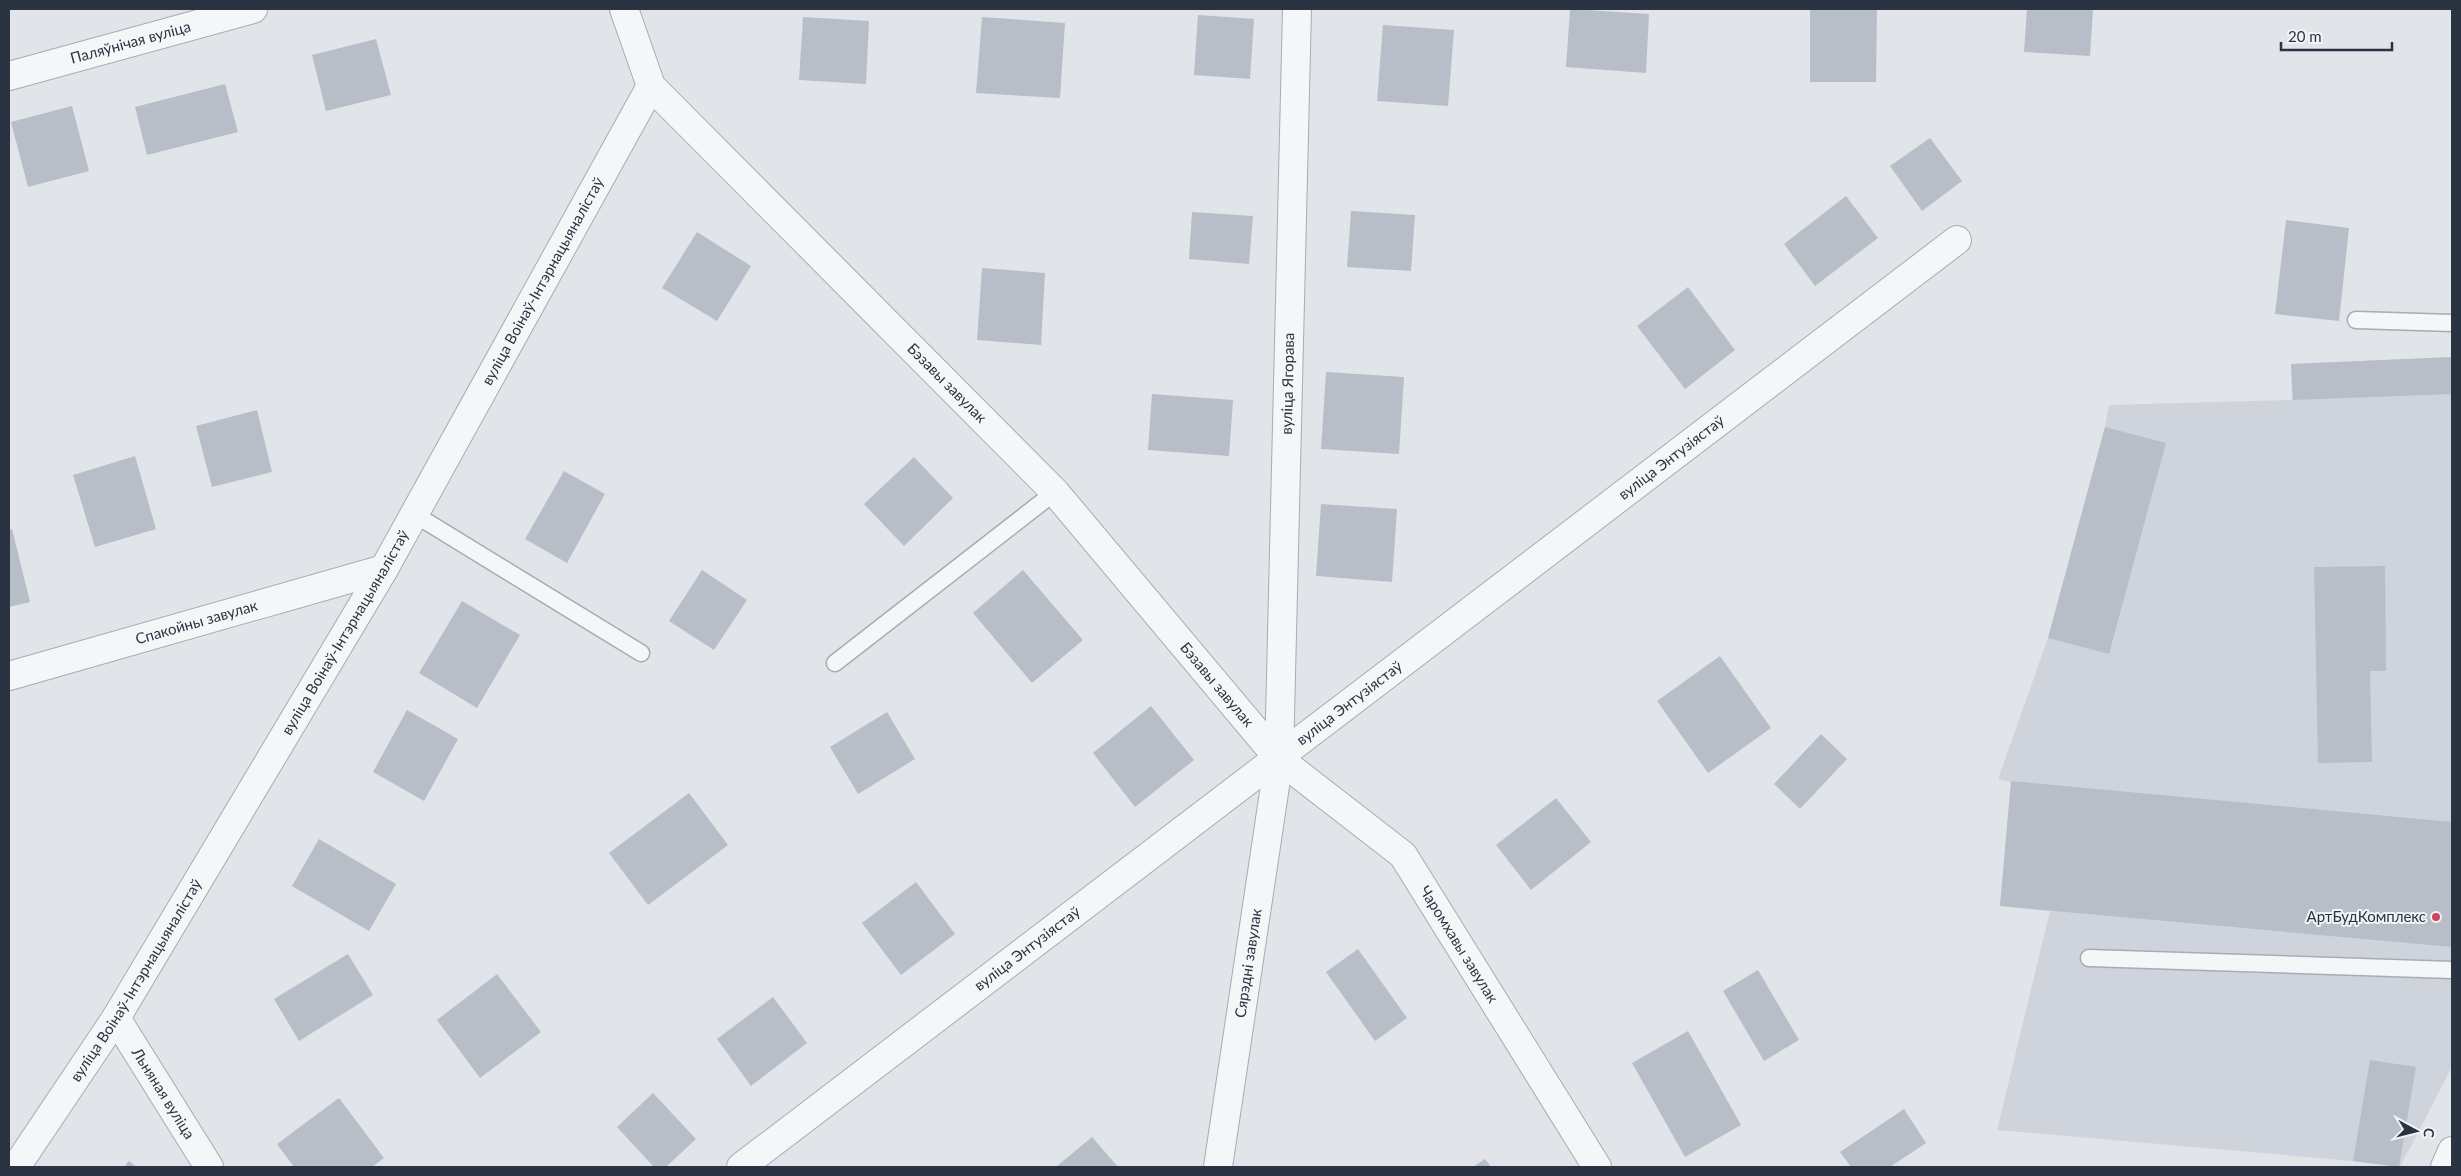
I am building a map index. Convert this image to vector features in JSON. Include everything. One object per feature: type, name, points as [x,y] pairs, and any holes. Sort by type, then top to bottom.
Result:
[{"type":"street","name":"Паляўнічая вуліца","points":[[9,76],[253,9]]},
{"type":"street","name":"Бэзавы завулак","points":[[624,9],[651,86],[1055,492],[1279,758]]},
{"type":"street","name":"вуліца Ягорава","points":[[1279,758],[1297,9]]},
{"type":"street","name":"вуліца Воінаў-Інтэрнацыяналістаў","points":[[16,1167],[116,1018],[384,569],[651,86]]},
{"type":"street","name":"вуліца Энтузіястаў","points":[[740,1167],[1957,240]]},
{"type":"street","name":"Спакойны завулак","points":[[9,676],[384,569]]},
{"type":"street","name":"Сярэдні завулак","points":[[1218,1167],[1279,758]]},
{"type":"street","name":"Чаромхавы завулак","points":[[1279,758],[1403,855],[1597,1167]]},
{"type":"street","name":"Льняная вуліца","points":[[116,1018],[209,1167]]},
{"type":"street","points":[[2445,1167],[2452,1152]]},
{"type":"lane","points":[[2356,320],[2452,323]]},
{"type":"lane","points":[[834,663],[1055,492]]},
{"type":"lane","points":[[414,514],[641,653]]},
{"type":"lane","points":[[2089,958],[2452,970]]},
{"type":"shaded area","points":[[2452,357],[2452,1067],[2400,1167],[2353,1161],[1997,1130],[2050,911],[2000,906],[2011,782],[1998,779],[2048,638],[2105,427],[2109,405],[2292,400],[2291,364]]},
{"type":"building","points":[[1570,9],[1649,14],[1646,73],[1566,67]]},
{"type":"building","points":[[1810,9],[1877,9],[1876,82],[1810,82]]},
{"type":"building","points":[[2027,9],[2093,9],[2090,56],[2024,52]]},
{"type":"building","points":[[1198,15],[1254,19],[1250,79],[1194,75]]},
{"type":"building","points":[[803,17],[869,21],[866,84],[799,80]]},
{"type":"building","points":[[982,17],[1065,23],[1060,98],[976,93]]},
{"type":"building","points":[[1383,25],[1454,30],[1448,106],[1377,101]]},
{"type":"building","points":[[376,39],[391,95],[326,111],[312,55]]},
{"type":"building","points":[[225,84],[238,132],[147,155],[135,107]]},
{"type":"building","points":[[72,106],[89,171],[28,187],[11,122]]},
{"type":"building","points":[[1930,138],[1962,181],[1922,211],[1890,166]]},
{"type":"building","points":[[1846,196],[1878,238],[1815,286],[1784,244]]},
{"type":"building","points":[[1351,211],[1415,215],[1411,271],[1347,267]]},
{"type":"building","points":[[1192,212],[1253,216],[1249,264],[1189,259]]},
{"type":"building","points":[[2286,220],[2349,228],[2339,321],[2275,314]]},
{"type":"building","points":[[697,232],[751,266],[717,321],[662,288]]},
{"type":"building","points":[[982,268],[1045,273],[1041,345],[977,340]]},
{"type":"building","points":[[1688,287],[1735,350],[1685,389],[1637,326]]},
{"type":"building","points":[[2452,357],[2452,394],[2293,400],[2291,364]]},
{"type":"building","points":[[1326,372],[1404,377],[1399,454],[1321,449]]},
{"type":"building","points":[[1152,394],[1233,400],[1229,456],[1148,450]]},
{"type":"building","points":[[257,410],[272,472],[212,487],[196,426]]},
{"type":"building","points":[[2105,427],[2166,443],[2109,654],[2048,638]]},
{"type":"building","points":[[135,456],[156,529],[95,547],[73,475]]},
{"type":"building","points":[[914,457],[953,498],[904,546],[864,504]]},
{"type":"building","points":[[564,471],[605,494],[567,563],[525,539]]},
{"type":"building","points":[[1321,504],[1397,509],[1392,582],[1316,576]]},
{"type":"building","points":[[12,529],[30,602],[9,607],[9,530]]},
{"type":"building","points":[[2385,566],[2386,671],[2370,671],[2372,762],[2318,763],[2314,567]]},
{"type":"building","points":[[702,570],[747,600],[714,650],[669,621]]},
{"type":"building","points":[[1023,570],[1083,640],[1032,683],[973,613]]},
{"type":"building","points":[[462,601],[520,635],[477,708],[419,673]]},
{"type":"building","points":[[1720,656],[1771,728],[1708,773],[1657,701]]},
{"type":"building","points":[[1151,706],[1194,760],[1135,807],[1093,753]]},
{"type":"building","points":[[407,710],[458,739],[424,801],[373,772]]},
{"type":"building","points":[[887,712],[915,759],[858,794],[830,747]]},
{"type":"building","points":[[1821,734],[1847,759],[1800,809],[1774,784]]},
{"type":"building","points":[[2011,781],[2452,822],[2452,947],[2000,906]]},
{"type":"building","points":[[689,793],[728,845],[648,905],[609,853]]},
{"type":"building","points":[[1556,798],[1591,842],[1531,890],[1496,845]]},
{"type":"building","points":[[319,839],[396,884],[369,931],[292,886]]},
{"type":"building","points":[[916,882],[955,934],[901,975],[862,923]]},
{"type":"building","points":[[1358,949],[1407,1018],[1375,1041],[1326,972]]},
{"type":"building","points":[[348,954],[373,995],[299,1041],[274,999]]},
{"type":"building","points":[[1758,970],[1799,1040],[1764,1061],[1723,991]]},
{"type":"building","points":[[497,974],[541,1032],[480,1078],[437,1020]]},
{"type":"building","points":[[773,997],[807,1043],[751,1086],[717,1039]]},
{"type":"building","points":[[1688,1031],[1741,1125],[1685,1157],[1632,1063]]},
{"type":"building","points":[[2370,1060],[2416,1067],[2399,1167],[2353,1161]]},
{"type":"building","points":[[653,1093],[696,1139],[666,1167],[654,1167],[617,1127]]},
{"type":"building","points":[[339,1098],[384,1158],[372,1167],[294,1167],[277,1144]]},
{"type":"building","points":[[1904,1109],[1926,1143],[1890,1167],[1851,1167],[1840,1152]]},
{"type":"building","points":[[1092,1137],[1118,1167],[1056,1167]]},
{"type":"building","points":[[1485,1159],[1491,1167],[1473,1167]]},
{"type":"building","points":[[129,1161],[136,1167],[124,1167]]},
{"type":"place","name":"АртБудКомплекс","points":[[2436,917]]}]
